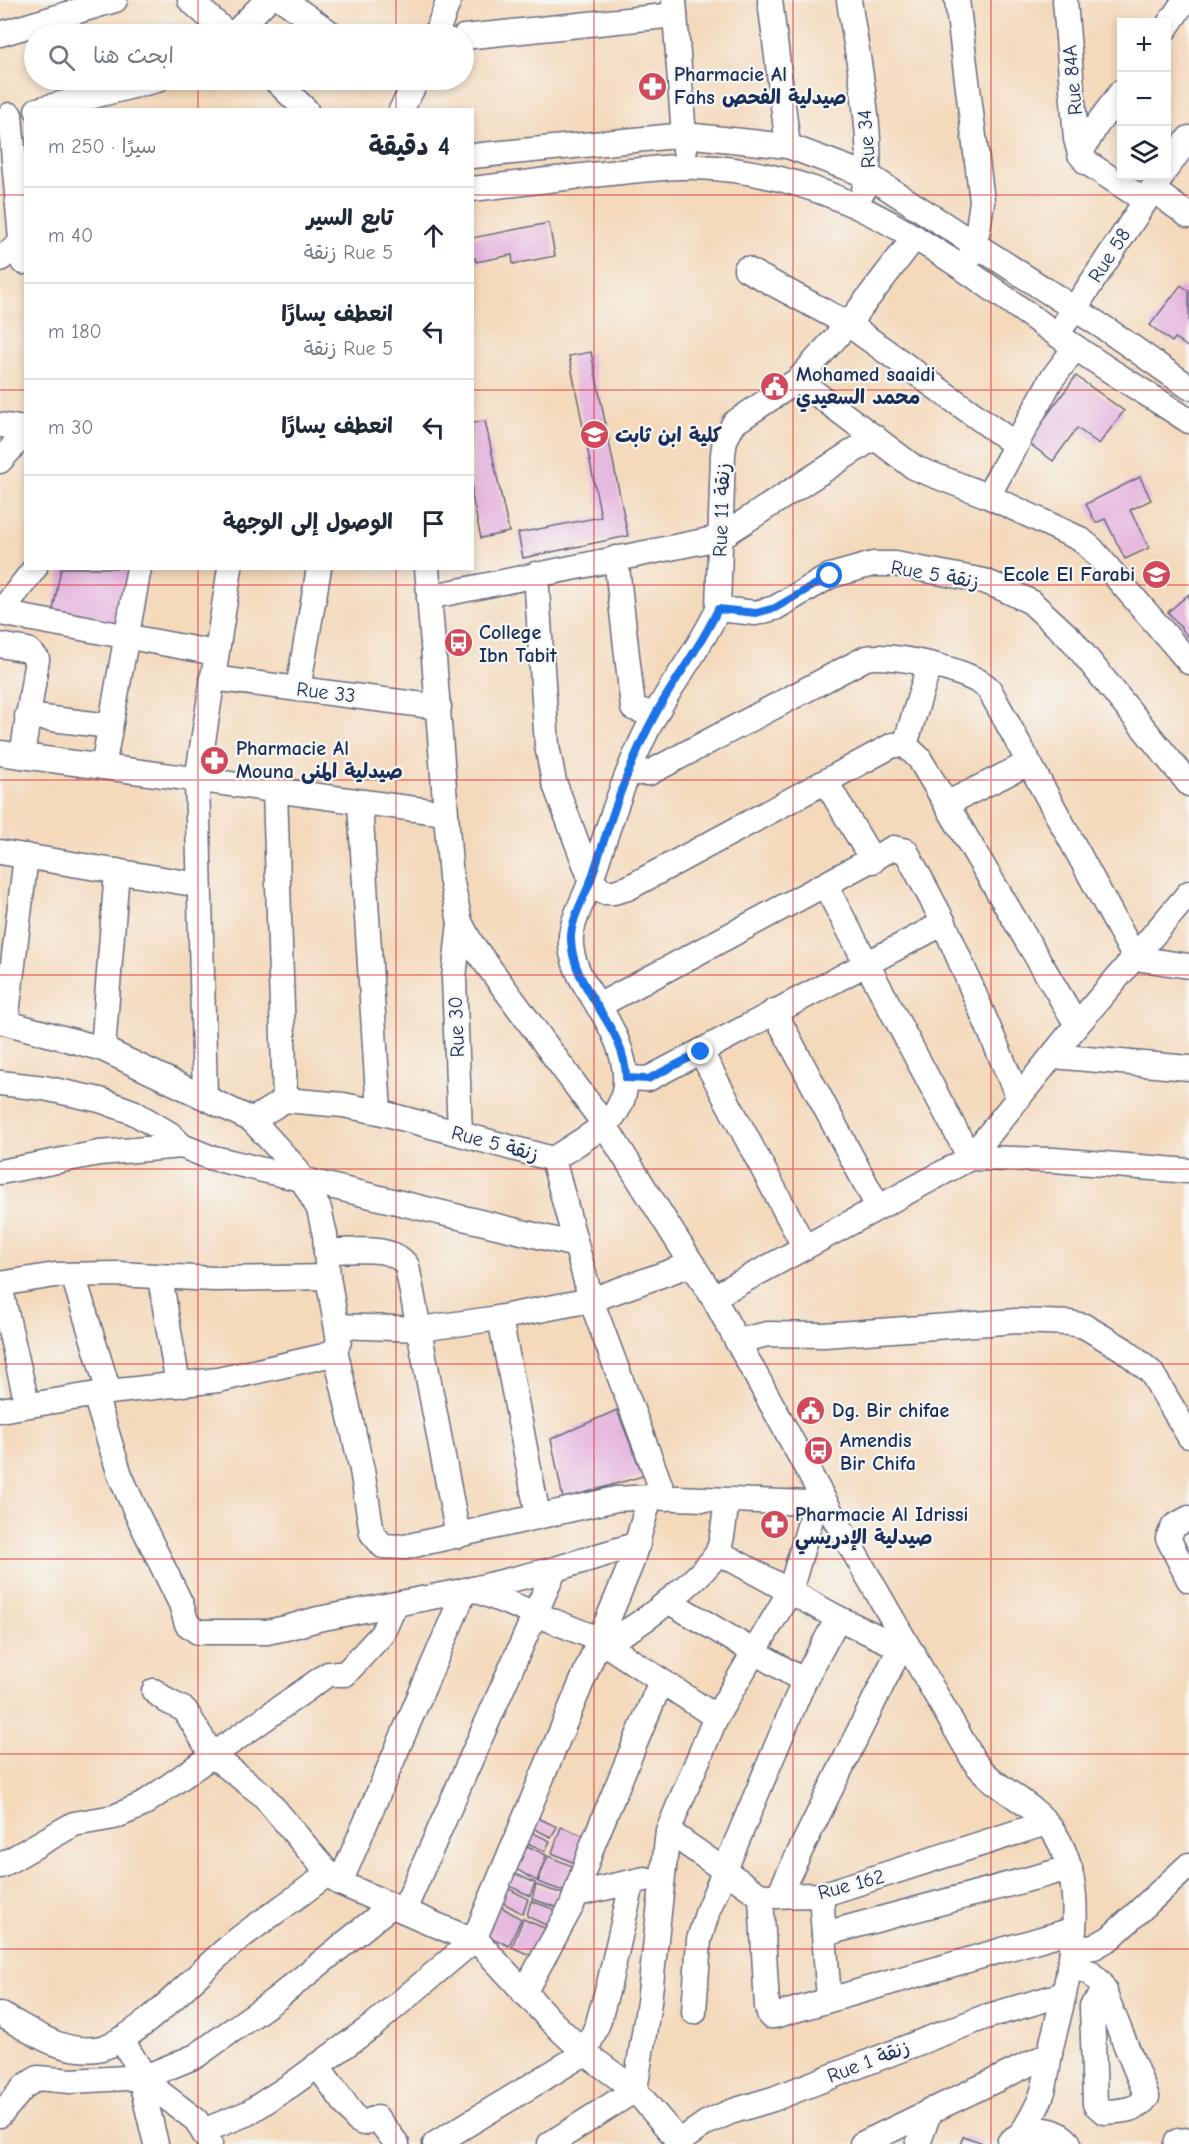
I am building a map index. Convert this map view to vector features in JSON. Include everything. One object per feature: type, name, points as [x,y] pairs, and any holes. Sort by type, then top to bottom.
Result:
[{"type":"main road","points":[[1016,2140],[1036,2132],[1060,2140]]},
{"type":"main road","points":[[1179,2144],[1189,2143]]},
{"type":"street","points":[[34,24],[115,0]]},
{"type":"street","points":[[190,0],[217,24]]},
{"type":"street","points":[[244,24],[267,0]]},
{"type":"street","points":[[283,0],[318,24]]},
{"type":"street","points":[[770,0],[788,146]]},
{"type":"street","name":"Rue 34","points":[[849,0],[864,110],[869,176],[858,205]]},
{"type":"street","points":[[957,0],[982,201],[975,243],[965,271]]},
{"type":"street","name":"Rue 84A","points":[[1065,0],[1076,139],[1081,156]]},
{"type":"street","points":[[1171,22],[1185,0]]},
{"type":"street","points":[[439,24],[447,1]]},
{"type":"street","points":[[474,36],[674,8],[685,135],[685,167]]},
{"type":"street","points":[[0,34],[24,27]]},
{"type":"street","points":[[45,108],[117,90]]},
{"type":"street","points":[[285,90],[304,108]]},
{"type":"street","points":[[1117,98],[1096,126],[1081,156],[1153,188],[1189,216]]},
{"type":"street","points":[[12,115],[16,254]]},
{"type":"street","points":[[474,156],[685,135],[788,146],[869,176],[1109,331],[1189,387]]},
{"type":"street","points":[[1171,163],[1189,138]]},
{"type":"street","points":[[474,189],[685,167],[723,169],[786,179],[858,205],[915,237],[1066,341],[1189,421]]},
{"type":"street","name":"Rue 58","points":[[988,496],[1051,380],[1066,341],[1074,310],[1153,188]]},
{"type":"street","name":"Rue 11 زنقة","points":[[718,609],[723,454],[729,431],[734,423],[798,380],[848,324],[915,237]]},
{"type":"street","points":[[746,269],[848,324],[1016,445]]},
{"type":"street","points":[[798,380],[915,468],[988,496],[1080,539],[1092,549],[1189,662]]},
{"type":"street","points":[[0,425],[24,431]]},
{"type":"street","points":[[0,460],[24,433]]},
{"type":"street","points":[[429,597],[719,538],[875,437]]},
{"type":"street","points":[[616,558],[633,708],[655,715]]},
{"type":"street","name":"Rue 5 زنقة","points":[[285,1100],[343,1105],[379,1112],[553,1159],[604,1124],[618,1107],[626,1078],[626,1067],[619,1045],[580,977],[571,939],[601,844],[655,715],[710,628],[718,609],[756,613],[775,608],[830,576],[873,564],[895,564],[984,581],[1031,602],[1052,620],[1072,640],[1189,784]]},
{"type":"street","points":[[33,570],[0,613],[125,638],[216,653]]},
{"type":"street","points":[[103,767],[139,570]]},
{"type":"street","points":[[205,1096],[197,780],[230,570]]},
{"type":"street","points":[[298,689],[319,570]]},
{"type":"street","points":[[427,570],[445,813],[453,893],[460,922],[487,968],[604,1124],[713,1297],[817,1501],[979,1768],[1047,1823],[1070,1868],[1074,1891],[1071,1949],[1064,1994],[1042,2096],[1016,2140]]},
{"type":"street","points":[[536,574],[547,746],[554,782],[591,880],[603,892],[628,888],[893,745],[905,745],[919,758],[1077,1025]]},
{"type":"street","points":[[0,645],[28,650],[37,659],[27,716],[11,754],[445,813]]},
{"type":"street","points":[[630,773],[650,773],[866,658],[887,656],[976,678],[989,689],[1135,958]]},
{"type":"street","points":[[905,745],[929,666]]},
{"type":"street","name":"Rue 33","points":[[212,678],[439,707]]},
{"type":"street","points":[[27,716],[110,726]]},
{"type":"street","points":[[946,804],[1029,763]]},
{"type":"street","points":[[826,782],[873,861]]},
{"type":"street","points":[[252,1120],[285,1100],[275,791]]},
{"type":"street","points":[[360,802],[379,1112]]},
{"type":"street","points":[[598,1006],[873,861],[893,848],[906,851],[944,922],[1018,1097]]},
{"type":"street","points":[[0,852],[200,885]]},
{"type":"street","points":[[26,856],[3,1022],[103,1049],[252,1120],[283,1152],[304,1181],[323,1223],[336,1338],[374,1538],[379,1544],[393,1548],[458,1536],[616,1499],[657,1497],[727,1501],[817,1501]]},
{"type":"street","points":[[103,1049],[117,871]]},
{"type":"street","points":[[825,885],[970,1158]]},
{"type":"street","points":[[713,1297],[970,1158],[1077,1025],[1189,893]]},
{"type":"street","name":"Rue 30","points":[[460,922],[454,978],[460,1133]]},
{"type":"street","points":[[626,1078],[648,1079],[944,922]]},
{"type":"street","points":[[1135,958],[1189,966]]},
{"type":"street","points":[[774,1011],[878,1207]]},
{"type":"street","points":[[701,1052],[804,1246]]},
{"type":"street","points":[[1053,1056],[1189,1068]]},
{"type":"street","points":[[0,1083],[44,1088],[100,1100],[133,1112],[170,1134],[182,1146],[209,1157],[576,1245]]},
{"type":"street","points":[[0,1172],[99,1153],[182,1146]]},
{"type":"street","points":[[970,1158],[1054,1160],[1189,1171]]},
{"type":"street","points":[[142,2077],[196,2120],[207,2138],[248,2113],[371,2027],[474,1940],[657,1497],[591,1300],[553,1159]]},
{"type":"street","points":[[326,1251],[384,1252],[396,1254],[404,1261],[410,1276],[458,1536]]},
{"type":"street","points":[[336,1338],[500,1318],[591,1300],[692,1264]]},
{"type":"street","points":[[27,1404],[0,1285],[73,1275],[214,1280],[328,1278]]},
{"type":"street","points":[[73,1275],[120,1475],[181,1604],[189,1628],[198,1632],[267,1632],[318,1618],[395,1605],[555,1569],[638,1544]]},
{"type":"street","points":[[160,1277],[178,1385]]},
{"type":"street","points":[[500,1318],[538,1516]]},
{"type":"street","points":[[737,1341],[768,1334],[824,1335],[1017,1321],[1070,1323],[1084,1326],[1123,1349],[1151,1372],[1189,1436]]},
{"type":"street","points":[[0,1410],[102,1393],[218,1380],[324,1356],[336,1338]]},
{"type":"street","points":[[598,1639],[619,1635],[668,1601],[707,1566],[718,1552],[727,1501]]},
{"type":"street","points":[[550,2144],[635,2090],[649,2002],[668,1831],[716,1717],[790,1591],[817,1501]]},
{"type":"street","points":[[1189,1518],[1174,1526],[1168,1538],[1189,1580]]},
{"type":"street","points":[[718,1552],[838,1618],[907,1651]]},
{"type":"street","points":[[0,2115],[25,2086],[39,2078],[71,2081],[142,2077],[180,2064],[226,2037],[362,1932],[397,1908],[555,1569]]},
{"type":"street","points":[[469,1589],[535,1612],[598,1639],[716,1717]]},
{"type":"street","points":[[0,2014],[64,2048],[96,2049],[121,2039],[145,2022],[222,1952],[334,1878],[469,1589]]},
{"type":"street","points":[[668,1601],[804,1681]]},
{"type":"street","points":[[0,1866],[74,1824],[114,1817],[128,1812],[328,1674],[333,1672],[339,1676],[348,1672],[382,1634],[395,1605]]},
{"type":"street","points":[[694,2012],[699,1940],[724,1872],[804,1681],[838,1618]]},
{"type":"street","points":[[907,1651],[769,1896],[767,2007],[770,2016],[829,2000],[1071,1949],[1094,1947],[1110,1938],[1189,1864]]},
{"type":"street","points":[[524,1993],[577,1894],[593,1844],[661,1681]]},
{"type":"street","points":[[154,1690],[169,1703],[185,1710],[212,1755],[263,1796],[334,1878],[397,1908],[474,1940],[487,1950],[524,1993],[585,2053],[635,2090],[678,2143]]},
{"type":"street","name":"Rue 162","points":[[769,1896],[821,1895],[1047,1823]]},
{"type":"street","points":[[668,1831],[724,1872],[769,1896]]},
{"type":"street","points":[[824,1934],[1070,1868]]},
{"type":"street","points":[[577,1894],[632,1884],[662,1873]]},
{"type":"street","points":[[435,2144],[585,2053],[598,2023],[609,1984],[632,1884]]},
{"type":"street","points":[[821,1895],[829,2000]]},
{"type":"street","points":[[1071,1949],[1105,1991]]},
{"type":"street","name":"Rue 1 زنقة","points":[[678,2143],[706,2123],[730,2112],[773,2098],[985,2017],[1064,1994]]},
{"type":"street","points":[[121,2039],[142,2077],[156,2144]]},
{"type":"street","points":[[862,2144],[1050,2054]]},
{"type":"street","points":[[317,2065],[357,2120],[361,2123],[377,2118],[397,2144]]},
{"type":"street","points":[[1042,2096],[1060,2140]]},
{"type":"street","points":[[918,2144],[930,2110]]},
{"type":"building","points":[[549,223],[555,256],[513,264],[512,255],[476,262],[474,238]]},
{"type":"building","points":[[1181,285],[1189,291],[1189,348],[1175,338],[1172,342],[1150,325]]},
{"type":"building","points":[[591,352],[628,536],[523,558],[518,533],[601,517],[569,356]]},
{"type":"building","points":[[1076,376],[1124,411],[1099,444],[1077,428],[1053,461],[1027,442]]},
{"type":"building","points":[[485,421],[509,532],[481,538],[474,505],[474,423]]},
{"type":"building","points":[[1140,477],[1151,500],[1130,510],[1149,548],[1125,559],[1105,519],[1096,523],[1086,504]]},
{"type":"building","points":[[61,570],[130,570],[120,628],[52,615]]},
{"type":"building","points":[[1189,594],[1189,638],[1168,612]]},
{"type":"building","points":[[617,1410],[643,1476],[563,1499],[551,1439]]},
{"type":"building","points":[[534,1816],[557,1827],[551,1837],[528,1826]]},
{"type":"building","points":[[561,1827],[589,1838],[579,1865],[552,1853]]},
{"type":"building","points":[[527,1830],[550,1841],[545,1851],[523,1841]]},
{"type":"building","points":[[521,1843],[546,1855],[537,1881],[512,1867]]},
{"type":"building","points":[[548,1856],[579,1869],[566,1892],[538,1882]]},
{"type":"building","points":[[507,1870],[535,1883],[530,1896],[504,1883]]},
{"type":"building","points":[[502,1885],[528,1899],[523,1914],[498,1900]]},
{"type":"building","points":[[536,1885],[566,1895],[559,1908],[532,1899]]},
{"type":"building","points":[[531,1901],[559,1911],[550,1927],[527,1916]]},
{"type":"building","points":[[495,1903],[521,1919],[509,1946],[482,1933]]},
{"type":"building","points":[[523,1919],[549,1930],[536,1958],[512,1947]]},
{"type":"building","points":[[963,2136],[986,2144],[960,2144]]},
{"type":"place","name":"Pharmacie Al Fahs صيدلية الفحص","points":[[653,86]]},
{"type":"place","name":"Mohamed saaidi محمد السعيدي","points":[[775,386]]},
{"type":"place","name":"كلية ابن ثابت","points":[[594,435]]},
{"type":"place","name":"Ecole El Farabi","points":[[1156,574]]},
{"type":"place","name":"College Ibn Tabit","points":[[458,643]]},
{"type":"place","name":"Pharmacie Al Mouna صيدلية المنى","points":[[215,760]]},
{"type":"place","name":"Dg. Bir chifae","points":[[811,1410]]},
{"type":"place","name":"Amendis Bir Chifa","points":[[819,1451]]},
{"type":"place","name":"Pharmacie Al Idrissi صيدلية الإدريسي","points":[[774,1525]]},
{"type":"route","points":[[701,1052],[648,1079],[626,1078],[626,1067],[619,1045],[580,977],[573,955],[571,933],[591,880],[601,844],[655,715],[710,628],[718,609],[756,613],[775,608],[830,576]]}]
